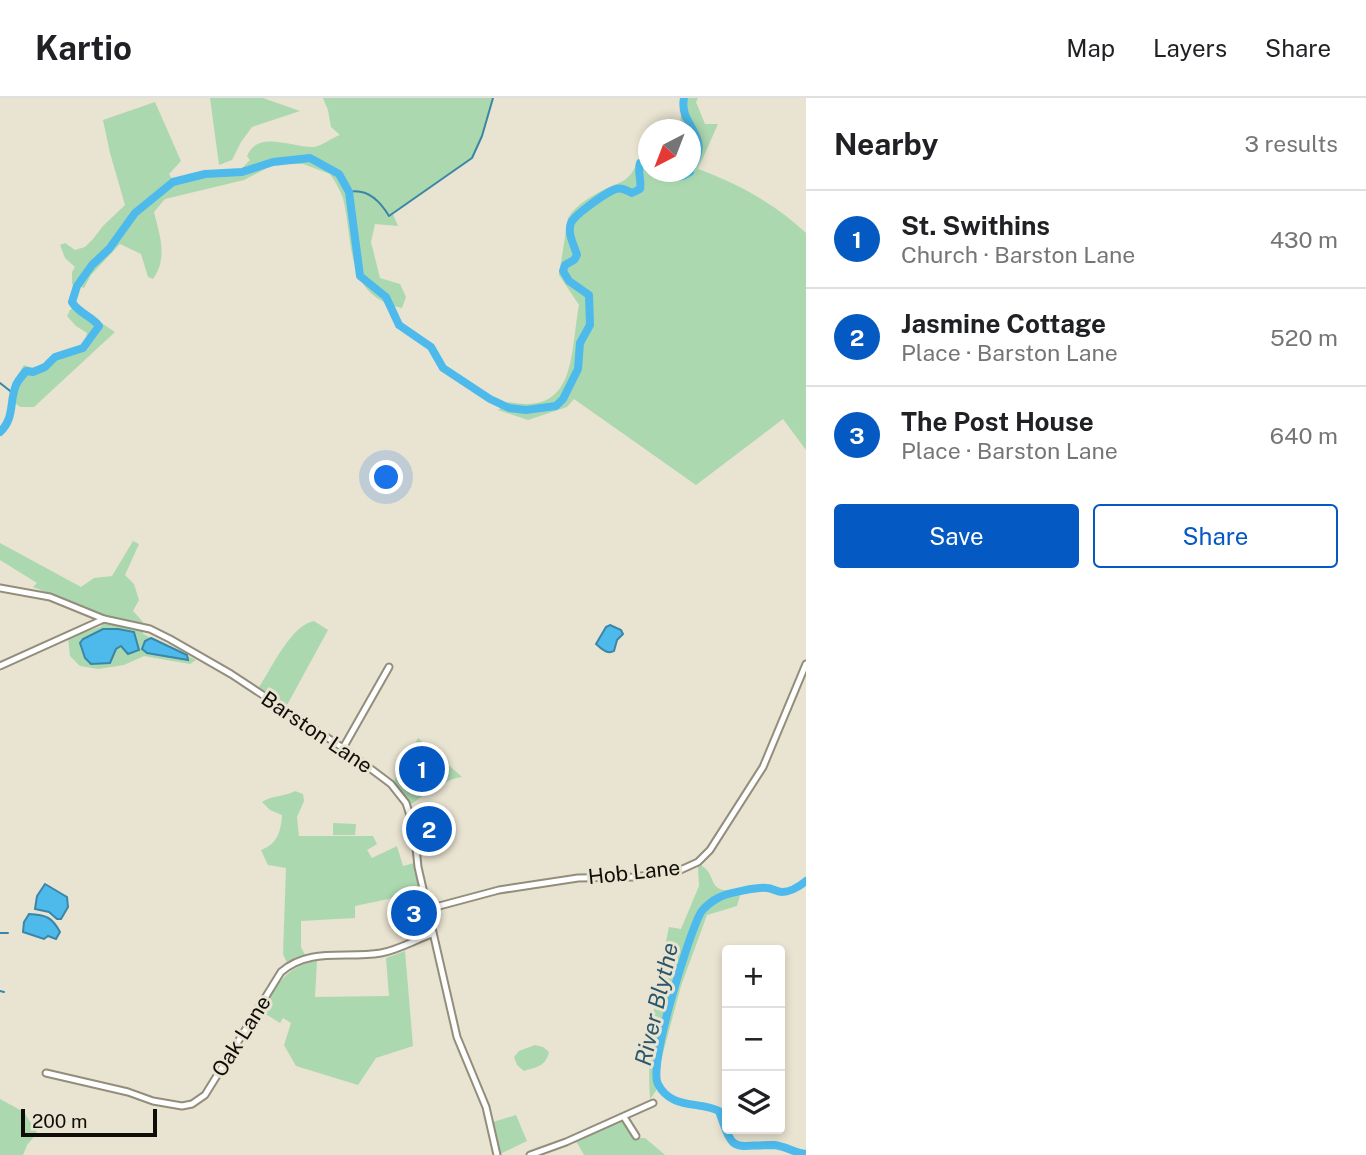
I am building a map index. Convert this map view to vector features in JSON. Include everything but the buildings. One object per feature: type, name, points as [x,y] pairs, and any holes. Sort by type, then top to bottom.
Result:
[{"type":"street","name":"Barston Lane","points":[[0,588],[50,597],[104,619],[150,629],[170,639],[230,674],[343,748],[391,784],[405,803],[414,828],[418,867],[457,1037],[486,1107],[497,1155]]},
{"type":"street","points":[[0,666],[104,619]]},
{"type":"street","name":"Hob Lane","points":[[428,909],[499,890],[578,878],[667,873],[698,862],[710,850],[763,767],[806,664]]},
{"type":"street","points":[[343,748],[389,667]]},
{"type":"street","name":"Oak Lane","points":[[46,1073],[128,1092],[153,1101],[192,1104],[205,1095],[281,972],[292,963],[307,956],[384,953],[432,934]]},
{"type":"street","points":[[530,1155],[653,1103]]},
{"type":"street","points":[[624,1117],[636,1136]]},
{"type":"green space","points":[[210,98],[263,98],[300,111],[252,127],[232,160],[219,165]]},
{"type":"green space","points":[[323,98],[493,98],[482,136],[472,158],[393,214],[398,226],[375,224],[371,242],[380,278],[400,284],[406,297],[402,308],[383,302],[370,292],[361,280],[351,249],[343,198],[339,189],[330,174],[303,164],[275,164],[244,180],[165,199],[154,212],[161,255],[158,271],[153,279],[148,277],[141,254],[120,244],[91,275],[84,288],[72,284],[75,267],[65,258],[60,245],[65,243],[75,250],[85,247],[125,205],[103,120],[155,102],[181,161],[169,174],[175,184],[241,169],[250,160],[247,156],[252,148],[259,143],[277,142],[314,147],[340,135],[331,127]]},
{"type":"green space","points":[[682,98],[698,98],[696,102],[705,124],[718,124],[701,162],[701,119],[681,119]]},
{"type":"green space","points":[[638,163],[638,182],[701,182],[701,170],[756,196],[806,233],[806,450],[783,419],[696,485],[574,399],[567,407],[528,420],[498,410],[509,402],[531,404],[547,400],[559,390],[571,360],[579,305],[559,275],[568,218],[580,204],[630,175]]},
{"type":"green space","points":[[76,306],[115,332],[34,407],[20,407],[10,399],[17,376],[24,365],[42,371],[51,365],[55,357],[83,348],[87,333],[67,316]]},
{"type":"green space","points":[[133,541],[139,544],[125,575],[134,584],[139,600],[133,611],[143,622],[143,634],[196,660],[190,664],[144,656],[124,665],[98,669],[80,666],[70,656],[68,638],[102,626],[100,613],[33,587],[37,583],[0,560],[0,543],[81,587],[94,578],[112,576]]},
{"type":"green space","points":[[314,621],[328,630],[287,705],[259,687],[290,639],[306,624]]},
{"type":"green space","points":[[418,738],[462,777],[442,784],[410,805],[394,781]]},
{"type":"green space","points":[[295,791],[303,794],[304,801],[297,817],[299,836],[373,836],[377,844],[367,850],[372,858],[397,846],[403,866],[414,863],[422,892],[355,906],[355,918],[301,921],[301,947],[305,955],[287,963],[283,954],[286,868],[268,865],[261,850],[277,837],[282,815],[270,810],[262,802]]},
{"type":"green space","points":[[333,823],[356,824],[355,835],[333,835]]},
{"type":"green space","points":[[701,865],[718,888],[741,892],[737,906],[707,915],[681,986],[656,1079],[660,1085],[650,1099],[651,1034],[669,927],[681,929],[699,886],[698,867]]},
{"type":"green space","points":[[405,951],[413,1046],[376,1058],[358,1085],[296,1066],[284,1045],[291,1023],[283,1018],[280,1023],[261,1011],[283,978],[297,967],[317,961],[315,997],[389,996],[386,958]]},
{"type":"green space","points":[[535,1045],[549,1052],[548,1057],[540,1065],[524,1071],[517,1065],[514,1057],[519,1051]]},
{"type":"green space","points":[[0,1099],[24,1112],[37,1133],[23,1155],[0,1155]]},
{"type":"green space","points":[[516,1115],[527,1141],[500,1154],[493,1122]]},
{"type":"green space","points":[[624,1120],[636,1138],[645,1138],[665,1155],[584,1155],[576,1141]]},
{"type":"water","points":[[610,625],[621,630],[623,634],[617,640],[614,651],[609,652],[596,644]]},
{"type":"water","points":[[103,629],[134,632],[139,650],[128,654],[121,646],[116,649],[110,663],[91,664],[85,658],[80,643]]},
{"type":"water","points":[[151,638],[187,655],[188,660],[147,653],[142,649],[145,641]]},
{"type":"water","points":[[45,884],[67,897],[68,907],[61,919],[49,912],[35,909],[37,896]]},
{"type":"water","points":[[29,914],[51,920],[60,932],[56,939],[48,936],[44,939],[23,932],[24,922]]},
{"type":"waterway","points":[[349,192],[367,194],[381,205],[389,216],[472,158],[482,136],[493,98]]},
{"type":"waterway","name":"River Blythe","points":[[684,98],[687,119]]},
{"type":"waterway","name":"River Blythe","points":[[0,432],[8,421],[16,385],[26,371],[33,372],[45,367],[55,357],[83,348],[99,326],[72,302],[77,286],[135,213],[173,182],[205,174],[242,172],[273,162],[310,158],[339,174],[349,192],[360,276],[386,297],[399,325],[431,347],[443,368],[490,399],[509,408],[526,410],[556,406],[563,399],[578,369],[580,343],[590,325],[589,295],[569,281],[563,271],[565,265],[577,255],[570,235],[571,223],[584,209],[612,191],[620,188],[632,193],[640,189],[640,182]]},
{"type":"waterway","points":[[0,383],[14,394]]},
{"type":"waterway","name":"River Blythe","points":[[806,881],[785,892],[762,888],[729,894],[714,900],[701,912],[671,1000],[656,1072],[658,1084],[670,1098],[719,1111],[728,1135],[736,1145],[774,1145],[806,1154]]},
{"type":"waterway","points":[[0,933],[8,933]]},
{"type":"waterway","points":[[0,991],[4,992]]},
{"type":"place","name":"St. Swithins","points":[[422,769]]},
{"type":"place","name":"Jasmine Cottage","points":[[429,829]]},
{"type":"place","name":"The Post House","points":[[414,913]]}]
